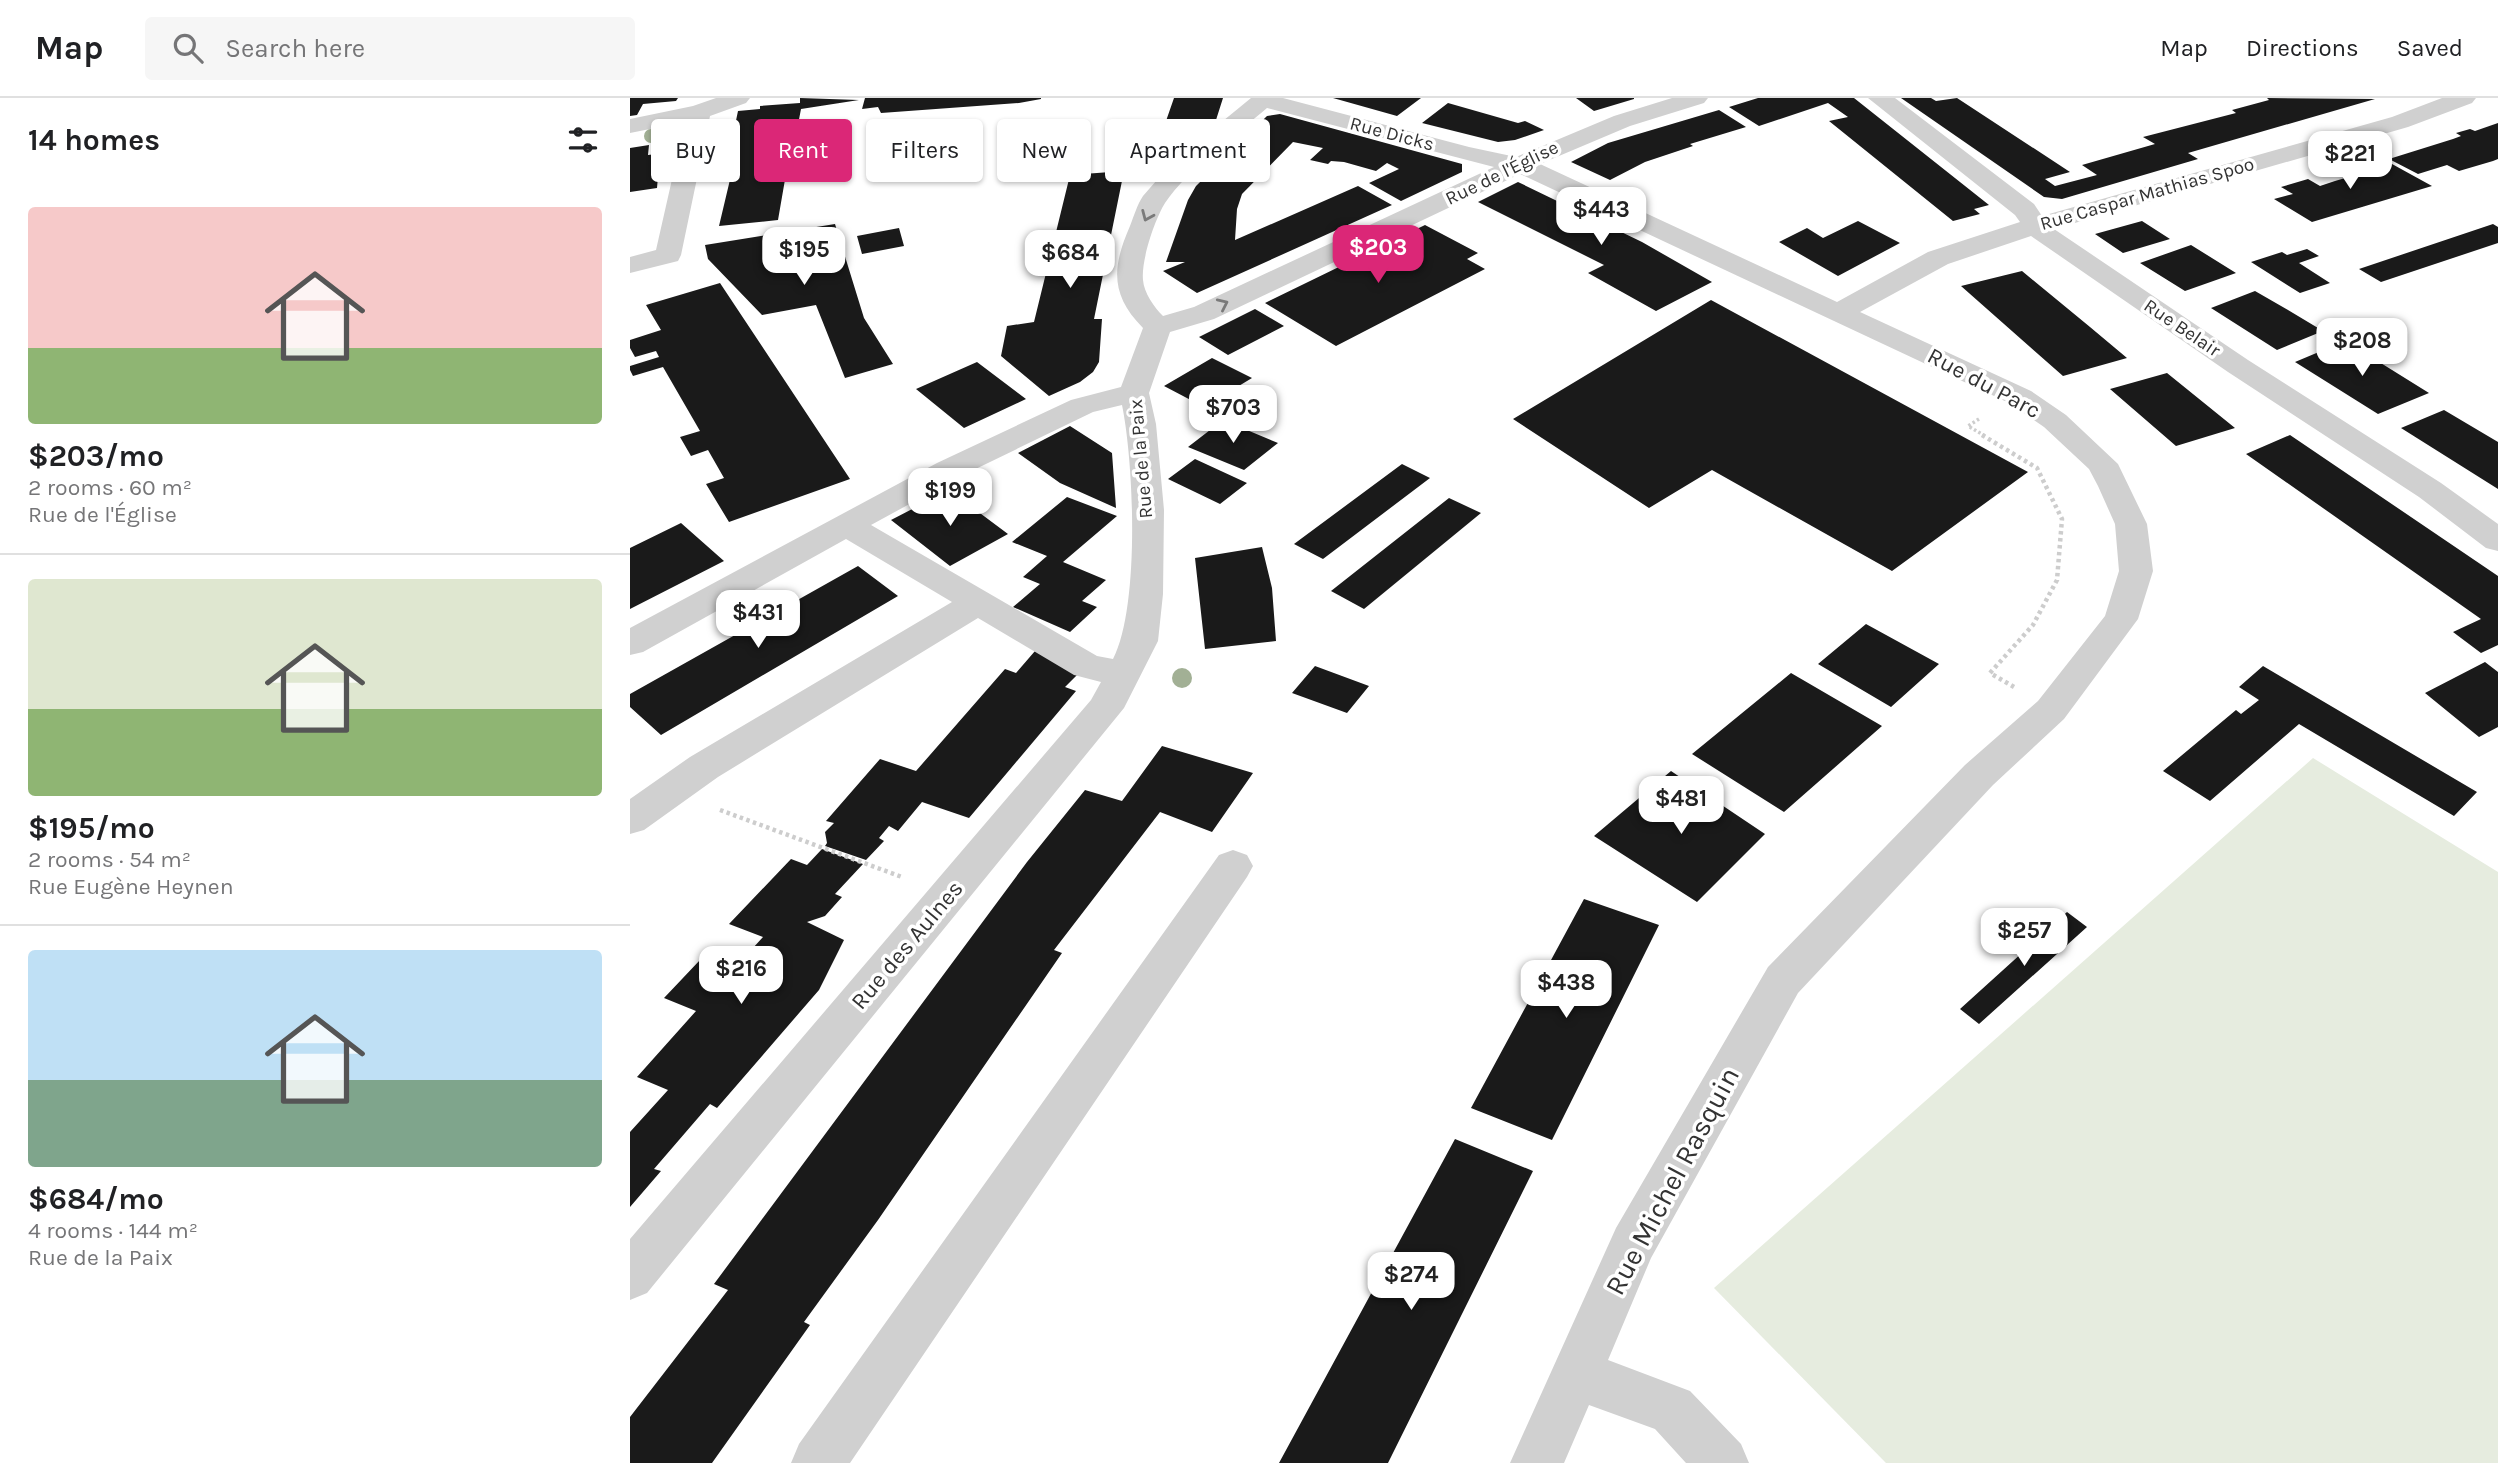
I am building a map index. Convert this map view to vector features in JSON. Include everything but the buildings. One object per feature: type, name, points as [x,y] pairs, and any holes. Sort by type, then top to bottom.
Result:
[{"type":"street","points":[[630,126],[699,112],[738,98]]},
{"type":"street","name":"Rue de l'Église","points":[[1158,327],[1204,313],[1565,143],[1610,125],[1696,98]]},
{"type":"street","name":"Rue Belair","points":[[1880,98],[2025,209],[2035,226],[2227,358],[2430,490],[2498,540]]},
{"type":"street","name":"Rue Caspar Mathias Spoo","points":[[1839,312],[1938,258],[2035,226],[2400,121],[2464,98]]},
{"type":"street","points":[[1158,327],[1140,309],[1129,280],[1133,249],[1153,201],[1194,157],[1263,99]]},
{"type":"street","name":"Rue Dicks","points":[[1263,99],[1467,154],[1521,165]]},
{"type":"street","points":[[630,265],[668,255],[699,112]]},
{"type":"street","name":"Rue du Parc","points":[[1521,165],[2020,397],[2055,421],[2102,464],[2131,524],[2136,571],[2121,619],[2051,710],[1979,775],[1783,981]]},
{"type":"street","name":"Rue de la Paix","points":[[1146,594],[1149,510],[1141,424],[1134,393],[1158,327]]},
{"type":"street","points":[[630,643],[948,470],[1082,406],[1134,393]]},
{"type":"street","points":[[846,524],[1087,666],[1125,674]]},
{"type":"street","name":"Rue des Aulnes","points":[[630,1276],[1106,708],[1140,641],[1146,594]]},
{"type":"street","points":[[630,818],[667,791],[979,602]]},
{"type":"street","points":[[818,1463],[1233,866]]},
{"type":"street","name":"Rue Michel Rasquin","points":[[1537,1463],[1633,1244],[1783,981]]},
{"type":"street","points":[[1577,1375],[1672,1409],[1722,1463]]},
{"type":"path","points":[[2020,397],[1968,426],[2037,468],[2062,519],[2057,580],[2033,625],[1990,673],[2051,710]]},
{"type":"path","points":[[667,791],[950,895]]},
{"type":"shaded area","points":[[2313,758],[2498,872],[2498,1463],[1886,1463],[1714,1288]]}]
